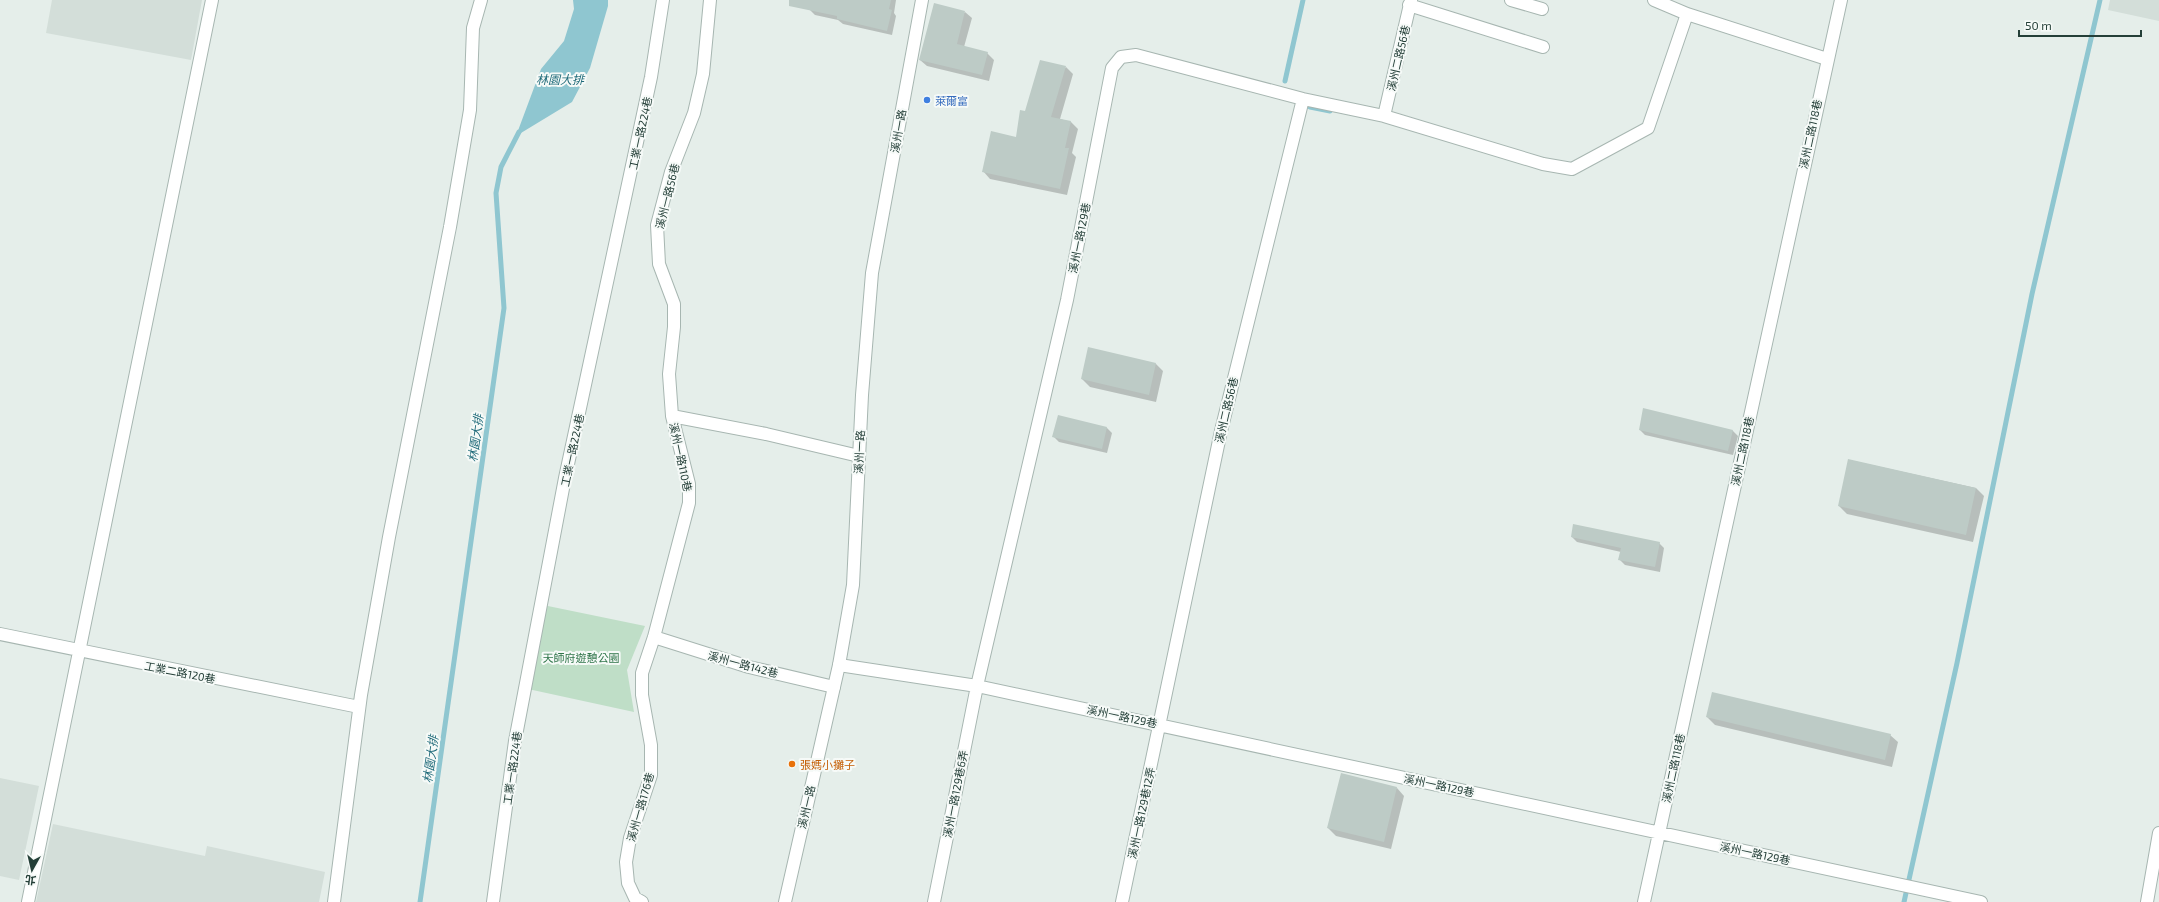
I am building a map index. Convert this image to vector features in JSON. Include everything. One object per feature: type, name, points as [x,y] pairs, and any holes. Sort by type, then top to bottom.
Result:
[{"type":"street","points":[[28,902],[212,0]]},
{"type":"street","points":[[334,902],[359,707],[389,537],[448,235],[470,110],[474,28],[481,0]]},
{"type":"street","name":"工業一路224巷","points":[[493,902],[515,741],[566,478],[650,85],[663,0]]},
{"type":"street","name":"溪州一路56巷","points":[[672,416],[669,374],[674,327],[674,304],[659,264],[657,225],[671,172],[694,113],[703,74],[710,0]]},
{"type":"street","name":"溪州一路","points":[[785,902],[839,665],[854,585],[859,456],[872,273],[922,0]]},
{"type":"street","points":[[1511,0],[1542,9]]},
{"type":"street","points":[[1654,0],[1687,14],[1827,60]]},
{"type":"street","name":"溪州二路118巷","points":[[1644,902],[1841,0]]},
{"type":"street","points":[[1410,3],[1543,47]]},
{"type":"street","name":"溪州二路56巷","points":[[1384,116],[1410,3]]},
{"type":"street","name":"溪州一路129巷","points":[[977,686],[1067,300],[1112,68],[1121,57],[1136,55],[1303,99],[1384,116],[1544,164],[1572,170],[1648,128],[1687,14]]},
{"type":"street","name":"溪州二路56巷","points":[[1161,724],[1221,431],[1303,99]]},
{"type":"street","name":"溪州一路110巷","points":[[654,637],[690,503],[689,484],[672,416],[766,434],[859,456]]},
{"type":"street","name":"工業二路120巷","points":[[0,634],[359,707]]},
{"type":"street","name":"溪州一路142巷","points":[[654,637],[749,667],[834,687]]},
{"type":"street","name":"溪州一路176巷","points":[[642,902],[635,898],[628,883],[626,862],[630,838],[651,775],[651,745],[642,695],[642,673],[654,637]]},
{"type":"street","name":"溪州一路129巷","points":[[839,665],[977,686],[1161,724],[1981,902]]},
{"type":"street","name":"溪州一路129巷6弄","points":[[934,902],[977,686]]},
{"type":"street","name":"溪州一路129巷12弄","points":[[1122,902],[1161,724]]},
{"type":"street","points":[[2147,902],[2159,833]]},
{"type":"shaded area","points":[[52,0],[202,0],[191,60],[46,33]]},
{"type":"shaded area","points":[[2110,0],[2159,0],[2159,21],[2108,10]]},
{"type":"shaded area","points":[[0,778],[39,786],[19,880],[0,876]]},
{"type":"shaded area","points":[[53,824],[205,856],[207,846],[325,872],[319,902],[36,902]]},
{"type":"green space","name":"天師府遊憩公園","points":[[543,605],[645,626],[627,670],[634,712],[528,689]]},
{"type":"water","name":"林園大排","points":[[573,0],[608,0],[608,6],[590,68],[572,102],[516,136],[541,69],[564,41],[574,9]]},
{"type":"building","points":[[789,0],[891,0],[889,9],[892,10],[887,31],[837,19],[837,16],[789,6]]},
{"type":"building","points":[[934,3],[965,11],[957,44],[988,52],[982,75],[919,60]]},
{"type":"building","points":[[1040,60],[1066,66],[1051,117],[1071,121],[1065,148],[1069,148],[1060,189],[982,172],[991,131],[1016,137],[1020,110],[1025,111]]},
{"type":"building","points":[[1088,347],[1156,363],[1149,395],[1081,379]]},
{"type":"building","points":[[1643,408],[1733,430],[1728,451],[1639,430]]},
{"type":"building","points":[[1058,415],[1107,427],[1102,449],[1052,437]]},
{"type":"building","points":[[1848,459],[1976,488],[1966,535],[1838,506]]},
{"type":"building","points":[[1573,524],[1660,542],[1655,567],[1618,560],[1621,548],[1571,537]]},
{"type":"building","points":[[1712,692],[1891,734],[1885,760],[1706,717]]},
{"type":"building","points":[[1341,773],[1397,787],[1384,842],[1327,828]]},
{"type":"waterway","points":[[1285,81],[1303,0]]},
{"type":"waterway","points":[[1904,902],[1957,663],[2032,294],[2100,0]]},
{"type":"waterway","points":[[1310,107],[1330,111]]},
{"type":"waterway","name":"林園大排","points":[[420,902],[504,308],[496,193],[501,167],[519,132]]},
{"type":"place","name":"萊爾富","points":[[927,100]]},
{"type":"place","name":"張媽小攤子","points":[[792,764]]}]
